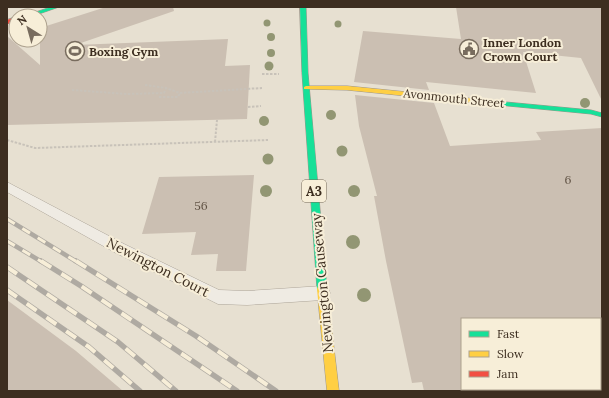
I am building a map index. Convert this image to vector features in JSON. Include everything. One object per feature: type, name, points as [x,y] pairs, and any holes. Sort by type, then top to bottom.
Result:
[{"type":"main road","name":"Newington Causeway","points":[[303,7],[306,88],[322,293],[333,391]]},
{"type":"main road","name":"Avonmouth Street","points":[[306,88],[348,88],[388,91],[591,112],[602,115]]},
{"type":"lane","name":"Newington Court","points":[[7,186],[119,248],[218,298],[247,298],[322,293]]},
{"type":"path","points":[[262,74],[279,74]]},
{"type":"path","points":[[145,85],[166,88],[180,93],[262,88]]},
{"type":"path","points":[[72,90],[126,94],[164,93],[166,88]]},
{"type":"path","points":[[159,97],[178,97],[180,93]]},
{"type":"path","points":[[248,107],[261,106]]},
{"type":"path","points":[[215,142],[217,120]]},
{"type":"path","points":[[7,140],[35,148],[268,140]]},
{"type":"building","points":[[106,7],[173,7],[174,11],[75,45],[228,39],[225,66],[250,65],[247,119],[7,125],[7,36],[8,48],[21,48],[40,65],[40,48],[48,48],[48,25]]},
{"type":"building","name":"Inner London Crown Court","points":[[456,7],[602,7],[602,101],[581,58],[523,52],[536,93],[426,82],[429,90],[354,82],[363,31],[461,39]]},
{"type":"building","points":[[355,95],[434,103],[450,146],[541,140],[536,132],[602,128],[602,319],[461,318],[462,391],[424,391],[422,382],[412,383],[386,261],[374,196],[377,196],[359,126]]},
{"type":"building","points":[[254,175],[246,271],[216,271],[218,254],[191,255],[196,232],[142,234],[159,177]]},
{"type":"building","points":[[7,300],[76,351],[123,391],[7,391]]},
{"type":"railway","points":[[7,219],[77,262]]},
{"type":"railway","points":[[7,241],[42,262]]},
{"type":"railway","points":[[41,261],[81,286],[237,391]]},
{"type":"railway","points":[[76,261],[196,336],[276,391]]},
{"type":"railway","points":[[7,267],[118,342],[176,391]]},
{"type":"railway","points":[[7,290],[89,347],[140,391]]},
{"type":"traffic: fast","points":[[48,9],[56,7]]},
{"type":"traffic: fast","points":[[303,7],[305,73],[322,289]]},
{"type":"traffic: fast","points":[[477,101],[591,112],[602,115]]},
{"type":"traffic: slow","points":[[306,88],[347,88],[477,101]]},
{"type":"traffic: slow","points":[[322,289],[333,391]]},
{"type":"place","name":"Inner London Crown Court","points":[[469,49]]},
{"type":"place","name":"Boxing Gym","points":[[75,51]]}]
